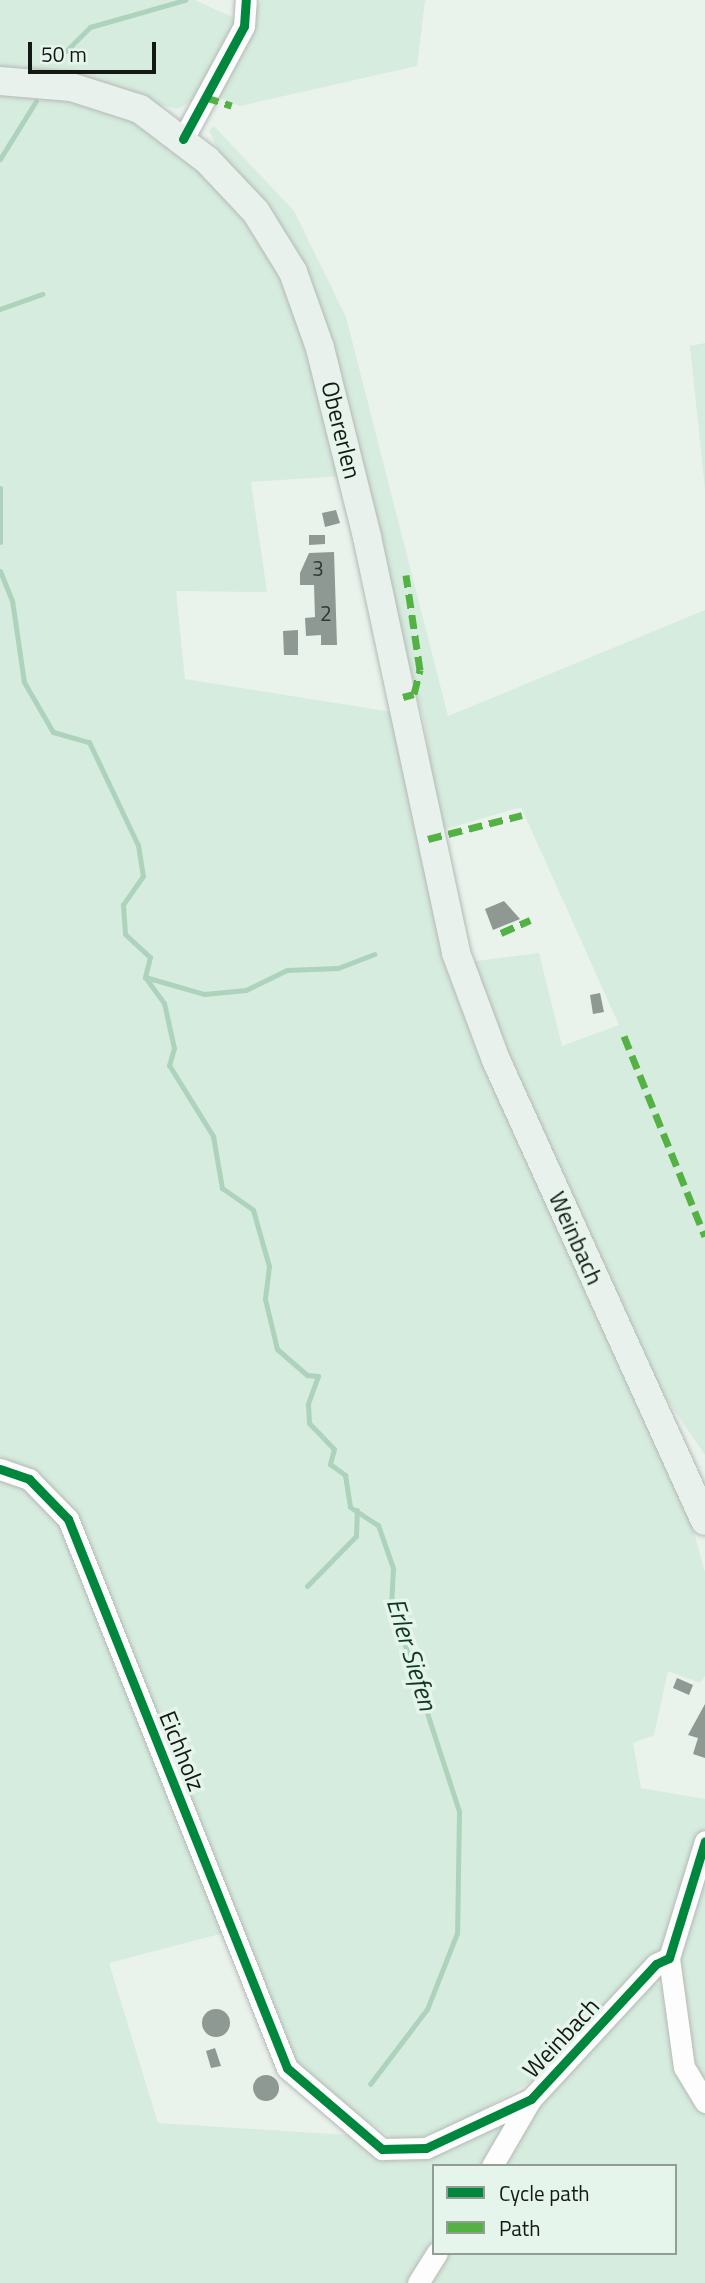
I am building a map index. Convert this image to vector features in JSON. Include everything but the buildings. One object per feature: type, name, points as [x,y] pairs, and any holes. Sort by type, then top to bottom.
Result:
[{"type":"main road","name":"Obererlen","points":[[0,80],[71,87],[140,109],[183,139],[256,212],[293,272],[320,348],[387,621],[456,953]]},
{"type":"main road","name":"Weinbach","points":[[456,953],[496,1060],[705,1521]]},
{"type":"street","points":[[183,139],[244,26],[246,0]]},
{"type":"street","name":"Eichholz","points":[[0,1469],[29,1479],[68,1519],[293,2077]]},
{"type":"street","points":[[705,1841],[669,1958],[684,2067],[705,2102]]},
{"type":"street","name":"Weinbach","points":[[293,2077],[353,2131],[395,2151],[426,2148],[531,2099],[656,1964],[669,1958]]},
{"type":"street","points":[[493,2164],[531,2099]]},
{"type":"street","points":[[418,2283],[436,2255]]},
{"type":"green space","points":[[0,0],[195,0],[236,19],[198,97],[178,109],[0,70]]},
{"type":"green space","points":[[261,0],[425,0],[417,66],[240,106],[215,96]]},
{"type":"green space","points":[[0,86],[102,102],[203,162],[283,272],[341,476],[251,482],[267,592],[176,591],[185,679],[392,712],[476,1037],[690,1518],[705,1572],[705,1676],[700,1683],[668,1671],[654,1735],[633,1743],[641,1788],[705,1799],[705,1835],[661,1948],[534,2080],[456,2125],[400,2144],[297,2071],[70,1517],[0,1465]]},
{"type":"green space","points":[[214,126],[294,211],[346,317],[448,716],[705,610],[705,1455],[661,1391],[468,962],[539,953],[562,1046],[619,1025],[521,807],[439,831],[425,726],[329,345],[265,210],[217,148],[209,130]]},
{"type":"green space","points":[[705,343],[705,489],[690,346]]},
{"type":"green space","points":[[0,1473],[26,1483],[65,1521],[231,1931],[109,1963],[158,2123],[347,2135],[381,2158],[401,2161],[520,2111],[487,2164],[432,2164],[432,2253],[413,2283],[0,2283]]},
{"type":"green space","points":[[705,1861],[705,2095],[686,2064],[678,2010],[680,1956]]},
{"type":"green space","points":[[652,1982],[664,1987],[679,2067],[705,2110],[705,2283],[421,2283],[440,2255],[677,2255],[677,2164],[497,2164],[534,2102]]},
{"type":"waterway","points":[[66,51],[90,27],[185,0]]},
{"type":"waterway","points":[[0,159],[36,101]]},
{"type":"waterway","points":[[0,309],[42,294]]},
{"type":"waterway","name":"Erler Siefen","points":[[0,488],[0,542]]},
{"type":"waterway","name":"Erler Siefen","points":[[0,571],[12,600],[24,682],[53,732],[89,742],[138,845],[143,876],[123,905],[125,934],[150,957],[145,977],[164,1003],[174,1048],[169,1065],[213,1136],[222,1188],[253,1210],[269,1266],[265,1299],[277,1349],[307,1375],[318,1376],[308,1404],[309,1423],[334,1449],[330,1464],[345,1475],[350,1507],[378,1525],[393,1568],[391,1602],[459,1811],[457,1933],[427,2009],[370,2084]]},
{"type":"waterway","points":[[145,977],[204,994],[246,990],[287,970],[338,968],[374,954]]},
{"type":"waterway","points":[[307,1586],[356,1536],[357,1510]]},
{"type":"marked path","points":[[205,97],[232,106]]},
{"type":"marked path","points":[[403,697],[414,694],[420,670],[406,575]]},
{"type":"marked path","points":[[428,839],[522,815]]},
{"type":"marked path","points":[[501,933],[530,920]]},
{"type":"marked path","points":[[624,1036],[705,1236]]},
{"type":"cycle path","points":[[183,139],[244,26],[246,0]]},
{"type":"cycle path","points":[[0,1469],[29,1479],[68,1519],[287,2068],[382,2149],[426,2148],[531,2099],[656,1964],[669,1958],[705,1841]]}]
